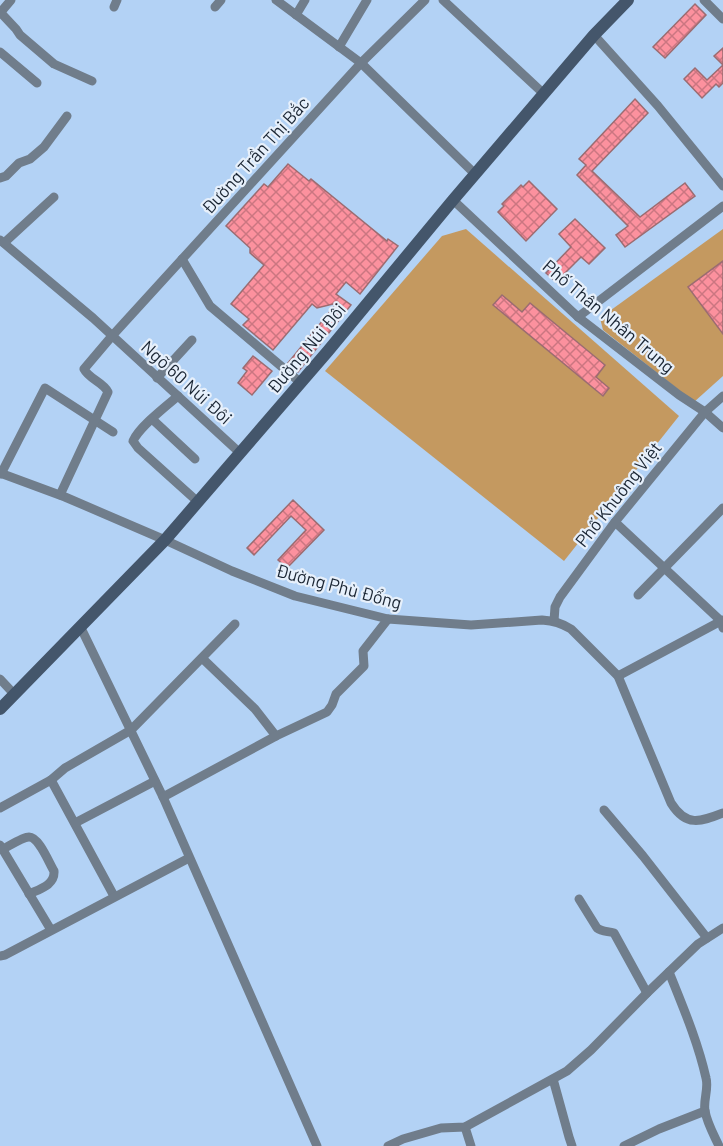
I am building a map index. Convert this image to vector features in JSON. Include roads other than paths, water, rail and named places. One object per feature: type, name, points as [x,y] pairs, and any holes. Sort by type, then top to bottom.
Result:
[{"type":"main road","name":"Đường Núi Đôi","points":[[0,709],[165,540],[301,383],[594,35],[628,0]]},
{"type":"street","points":[[11,0],[0,13],[20,35],[54,64],[92,81]]},
{"type":"street","points":[[276,0],[361,63],[475,174]]},
{"type":"street","points":[[296,15],[305,0]]},
{"type":"street","points":[[339,47],[367,0]]},
{"type":"street","name":"Đường Trần Thị Bắc","points":[[95,421],[108,389],[84,369],[361,63],[425,0]]},
{"type":"street","points":[[443,0],[544,94]]},
{"type":"street","points":[[704,0],[723,19]]},
{"type":"street","points":[[594,35],[658,106],[723,186]]},
{"type":"street","points":[[0,52],[37,83]]},
{"type":"street","points":[[0,178],[6,176],[44,147],[67,116]]},
{"type":"street","points":[[2,242],[54,197]]},
{"type":"street","name":"Phố Thân Nhân Trung","points":[[453,200],[578,317],[723,428]]},
{"type":"street","points":[[578,317],[723,206]]},
{"type":"street","name":"Ngõ 60 Núi Đôi","points":[[2,242],[112,336],[240,453]]},
{"type":"street","points":[[182,259],[210,306],[301,383]]},
{"type":"street","points":[[157,378],[192,340]]},
{"type":"street","points":[[1,473],[45,388],[113,432]]},
{"type":"street","points":[[178,396],[152,419],[133,441],[198,502]]},
{"type":"street","name":"Phố Khuông Việt","points":[[554,621],[555,607],[560,597],[615,522],[705,412],[723,396]]},
{"type":"street","points":[[152,419],[195,459]]},
{"type":"street","points":[[60,495],[95,421]]},
{"type":"street","name":"Đường Phù Đổng","points":[[1,473],[60,495],[232,571],[295,596],[388,619],[471,625],[554,621]]},
{"type":"street","points":[[638,595],[723,508]]},
{"type":"street","points":[[615,522],[722,623],[618,676]]},
{"type":"street","points":[[163,796],[276,736],[327,712],[336,694],[364,666],[363,651],[388,619]]},
{"type":"street","points":[[554,621],[571,629],[618,676],[676,812],[685,818],[700,821],[723,813]]},
{"type":"street","points":[[0,808],[51,780],[65,768],[131,730],[235,624]]},
{"type":"street","points":[[80,626],[163,796],[317,1146]]},
{"type":"street","points":[[202,658],[255,709],[276,736]]},
{"type":"street","points":[[0,679],[14,694]]},
{"type":"street","points":[[51,780],[114,896]]},
{"type":"street","points":[[75,823],[155,781]]},
{"type":"street","points":[[604,810],[707,938]]},
{"type":"street","points":[[29,894],[48,884],[55,876],[38,842],[31,837],[26,837],[1,847],[29,894],[51,930]]},
{"type":"street","points":[[0,956],[189,858]]},
{"type":"street","points":[[579,898],[601,932],[614,933],[647,993]]},
{"type":"street","points":[[388,1146],[426,1131],[465,1127],[567,1071],[698,944],[723,928]]},
{"type":"street","points":[[669,972],[690,1026],[705,1074],[707,1083],[705,1111],[720,1143]]},
{"type":"street","points":[[553,1079],[573,1146]]},
{"type":"street","points":[[624,1146],[705,1111]]},
{"type":"street","points":[[465,1127],[471,1146]]}]
